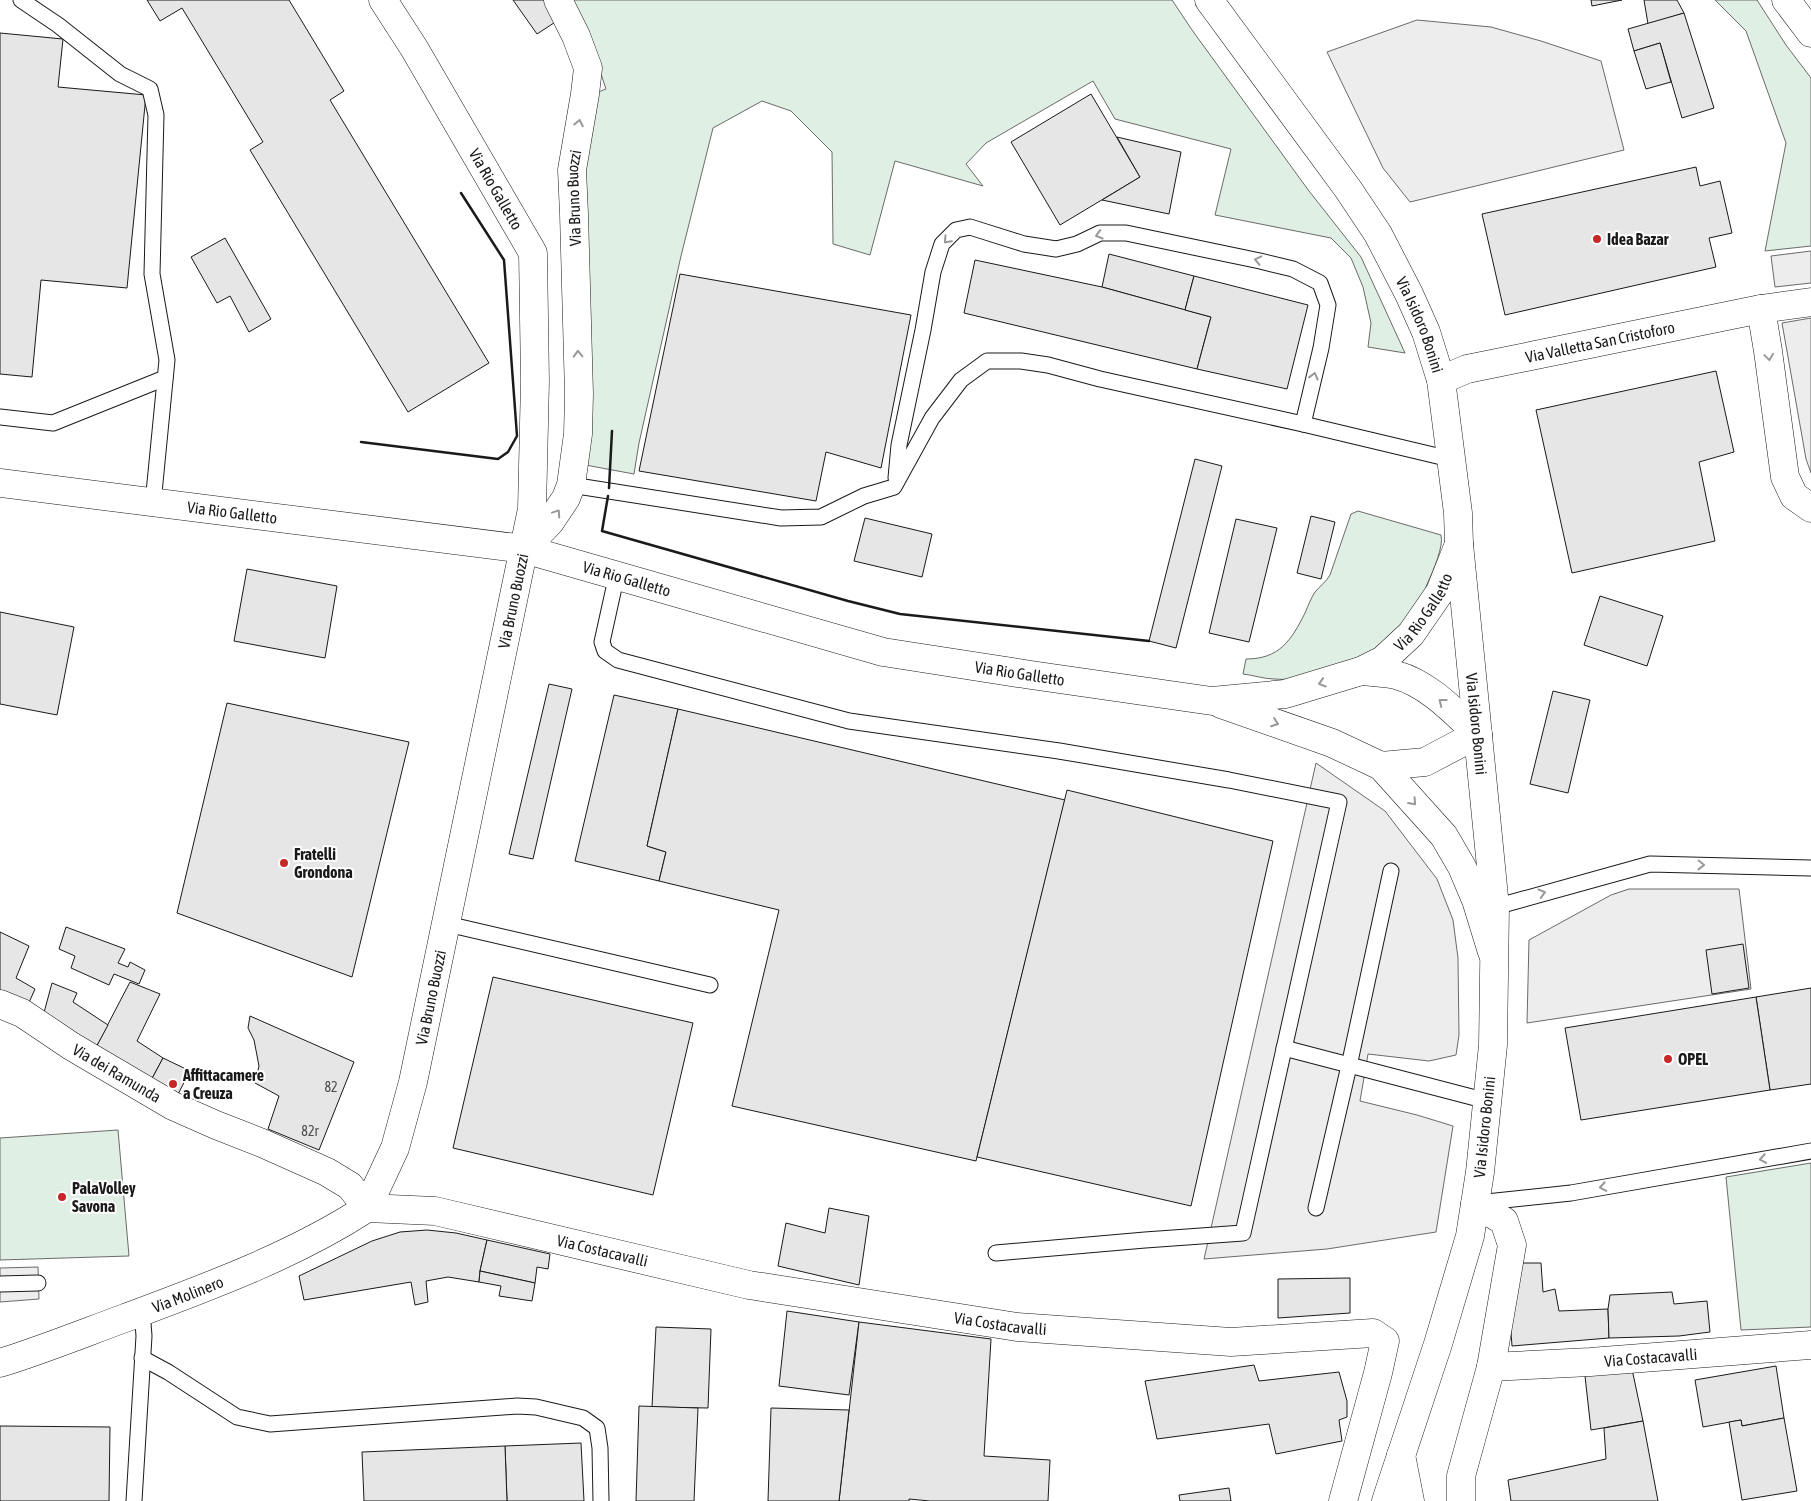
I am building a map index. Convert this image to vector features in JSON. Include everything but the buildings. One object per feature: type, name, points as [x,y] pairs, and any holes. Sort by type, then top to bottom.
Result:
[{"type":"street","name":"Via Rio Galletto","points":[[383,0],[414,48],[533,253],[535,382],[532,510],[524,549]]},
{"type":"street","name":"Via Bruno Buozzi","points":[[367,1208],[395,1148],[413,1082],[524,549],[550,522],[566,498],[571,485],[578,434],[579,394],[572,170],[588,68],[576,36],[558,0]]},
{"type":"street","name":"Via Isidoro Bonini","points":[[1209,0],[1348,189],[1378,234],[1409,294],[1426,332],[1440,380],[1458,513],[1459,544],[1495,907],[1494,1045],[1480,1172],[1470,1236],[1438,1344],[1386,1501]]},
{"type":"street","points":[[1786,0],[1811,32]]},
{"type":"street","points":[[1801,0],[1811,32]]},
{"type":"street","name":"Via Valletta San Cristoforo","points":[[1440,380],[1467,368],[1761,309],[1811,302]]},
{"type":"street","points":[[1761,309],[1785,477],[1794,496],[1811,508]]},
{"type":"street","name":"Via Rio Galletto","points":[[0,483],[524,549],[617,574],[883,652],[1212,701],[1285,694],[1361,671],[1383,660],[1411,634],[1440,592],[1459,544]]},
{"type":"street","points":[[1361,671],[1396,675],[1416,683],[1444,702],[1478,734],[1424,762],[1381,766]]},
{"type":"street","points":[[1212,701],[1332,744],[1381,766],[1444,836],[1462,868],[1476,900],[1495,960]]},
{"type":"street","name":"Via dei Ramunda","points":[[0,1004],[22,1013],[71,1046],[173,1106],[262,1142],[327,1172],[350,1186],[367,1208]]},
{"type":"street","points":[[1461,1501],[1461,1476],[1491,1367],[1512,1245],[1504,1220],[1475,1204]]},
{"type":"street","name":"Via Costacavalli","points":[[367,1208],[435,1211],[749,1285],[1017,1327],[1231,1342],[1373,1333],[1385,1341],[1343,1501]]},
{"type":"street","name":"Via Molinero","points":[[0,1363],[195,1292],[294,1250],[367,1208]]},
{"type":"street","name":"Via Costacavalli","points":[[1491,1367],[1590,1362],[1811,1345]]},
{"type":"street","points":[[1401,1455],[1410,1501]]},
{"type":"lane","points":[[21,0],[58,25],[120,74],[150,89],[156,115],[152,274],[167,360],[153,502]]},
{"type":"lane","points":[[894,487],[899,444],[933,272],[942,244],[956,230],[970,227],[1024,244],[1056,249],[1077,244],[1100,233],[1126,233],[1260,260],[1293,269],[1320,283],[1328,305],[1321,348],[1303,424]]},
{"type":"lane","points":[[571,485],[781,518],[822,518],[864,496],[894,487],[932,418],[961,380],[987,361],[1021,361],[1048,365],[1100,379],[1450,459]]},
{"type":"lane","points":[[0,417],[53,423],[165,378]]},
{"type":"lane","points":[[617,574],[602,642],[605,652],[618,660],[849,721],[1059,752],[1229,780],[1339,802],[1242,1233],[996,1253]]},
{"type":"lane","points":[[1495,907],[1650,864],[1811,868]]},
{"type":"lane","points":[[1316,1208],[1391,871]]},
{"type":"lane","points":[[447,924],[710,985]]},
{"type":"lane","points":[[1284,1048],[1487,1102]]},
{"type":"lane","points":[[1475,1204],[1571,1193],[1811,1151]]},
{"type":"lane","points":[[0,1284],[38,1283]]},
{"type":"lane","points":[[134,1501],[144,1336],[142,1312]]},
{"type":"lane","points":[[142,1358],[168,1372],[237,1417],[270,1424],[518,1406],[536,1407],[583,1418],[597,1428],[600,1448],[600,1501]]},
{"type":"green space","points":[[569,0],[1172,0],[1309,191],[1361,257],[1405,353],[1368,347],[1371,323],[1363,287],[1351,258],[1331,238],[1215,215],[1231,149],[1115,119],[1093,81],[986,143],[966,164],[983,186],[895,161],[870,255],[833,244],[832,152],[791,111],[762,101],[713,128],[681,256],[639,443],[634,474],[580,464],[580,166],[593,94],[606,89],[588,35]]},
{"type":"green space","points":[[1715,0],[1757,0],[1786,45],[1811,78],[1811,246],[1765,251],[1786,143],[1746,31]]},
{"type":"green space","points":[[1358,511],[1441,535],[1442,540],[1438,558],[1413,616],[1398,633],[1367,656],[1330,672],[1292,679],[1270,679],[1243,674],[1246,659],[1267,656],[1275,652],[1295,632],[1315,592],[1330,575],[1351,514]]},
{"type":"green space","name":"PalaVolley Savona","points":[[118,1130],[129,1256],[0,1260],[0,1138]]},
{"type":"green space","points":[[1811,1163],[1811,1327],[1741,1330],[1726,1177]]},
{"type":"shaded area","points":[[1417,20],[1491,27],[1601,61],[1624,150],[1410,202],[1383,168],[1327,52]]},
{"type":"shaded area","points":[[1811,251],[1811,283],[1775,287],[1771,256]]},
{"type":"shaded area","points":[[1811,318],[1811,473],[1806,459],[1782,323]]},
{"type":"shaded area","points":[[1316,763],[1385,811],[1437,879],[1453,920],[1458,958],[1459,1035],[1456,1055],[1429,1061],[1368,1054],[1360,1101],[1453,1126],[1436,1232],[1327,1249],[1204,1259]]},
{"type":"shaded area","points":[[1629,889],[1739,889],[1751,989],[1527,1023],[1529,940],[1611,895]]},
{"type":"shaded area","points":[[38,1267],[39,1299],[0,1302],[0,1268]]},
{"type":"wall","points":[[361,442],[498,459],[508,452],[517,436],[504,260],[461,193]]},
{"type":"wall","points":[[609,488],[612,431]]},
{"type":"wall","points":[[608,496],[602,531],[848,601],[900,614],[1149,641]]},
{"type":"place","name":"Idea Bazar","points":[[1597,239]]},
{"type":"place","name":"Fratelli Grondona","points":[[284,863]]},
{"type":"place","name":"OPEL","points":[[1668,1059]]},
{"type":"place","name":"Affittacamere a Creuza","points":[[173,1084]]},
{"type":"place","name":"PalaVolley Savona","points":[[62,1197]]}]
